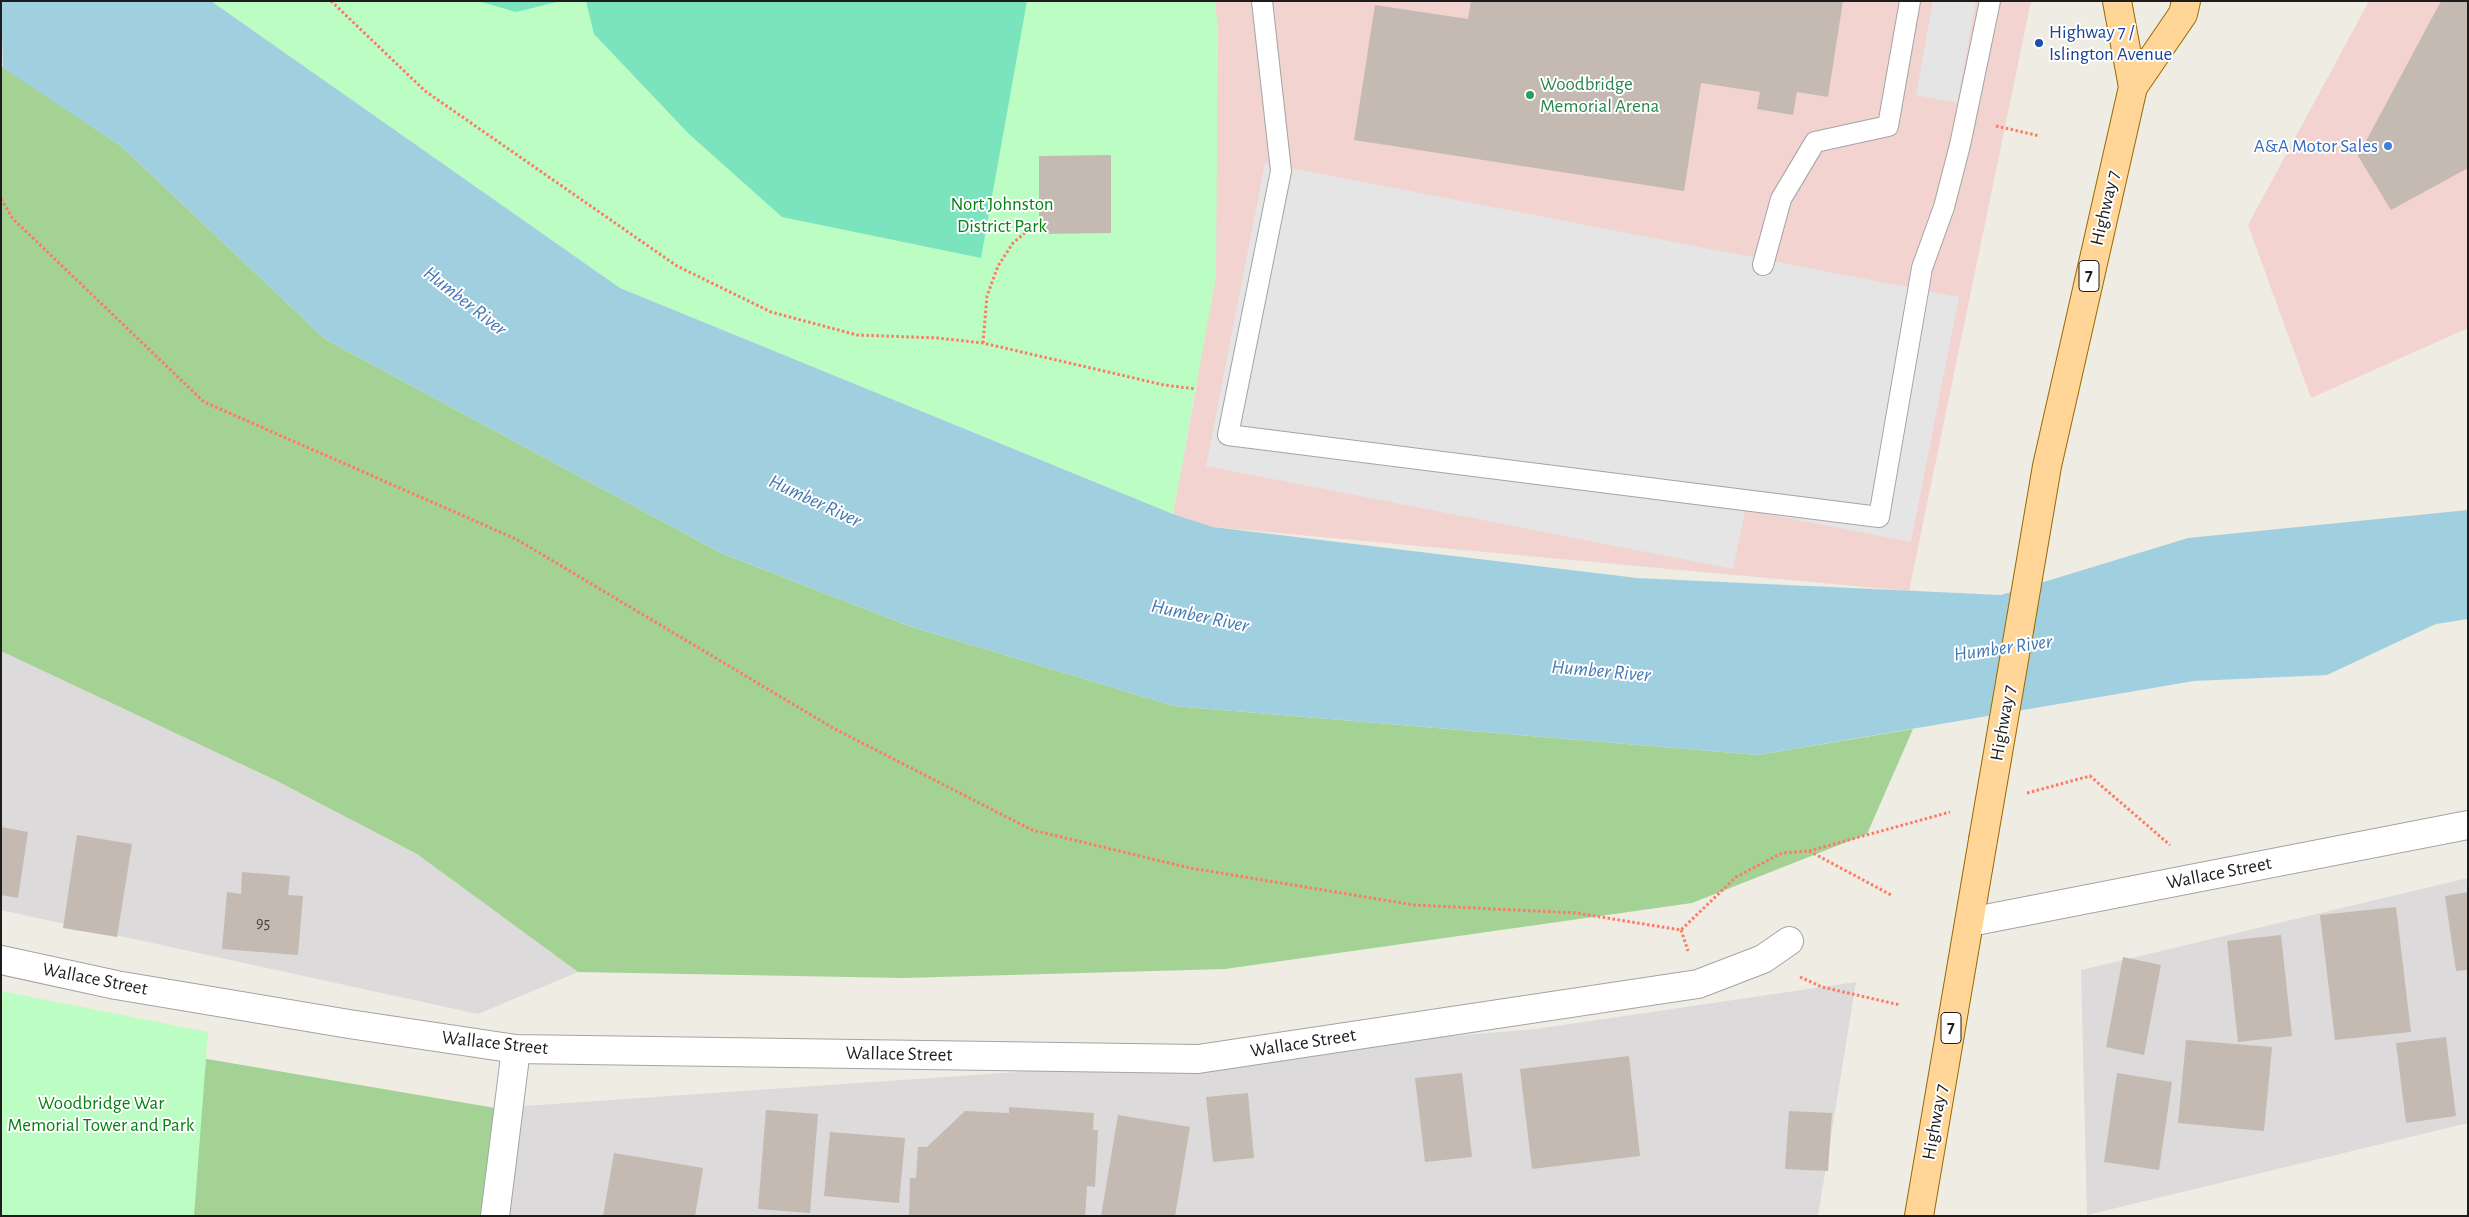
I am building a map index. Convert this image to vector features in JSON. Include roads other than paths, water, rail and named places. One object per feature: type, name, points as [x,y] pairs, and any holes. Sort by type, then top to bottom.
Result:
[{"type":"main road","name":"Highway 7","points":[[2116,1],[2133,87]]},
{"type":"main road","name":"Highway 7","points":[[1919,1216],[2047,466],[2133,87],[2183,14],[2186,1]]},
{"type":"street","name":"Wallace Street","points":[[1970,922],[2468,825]]},
{"type":"street","name":"Wallace Street","points":[[1,960],[116,985],[349,1024],[516,1049],[1198,1058],[1698,984],[1763,959],[1789,941]]},
{"type":"street","points":[[495,1216],[516,1049]]},
{"type":"lane","points":[[1262,1],[1281,171],[1228,435],[1879,517],[1922,268],[1944,206],[1966,119],[1990,1]]},
{"type":"lane","points":[[1763,265],[1781,200],[1815,142],[1888,126],[1910,1]]},
{"type":"water","name":"Humber River","points":[[1,1],[211,1],[620,288],[1173,514],[1213,527],[1637,578],[2001,595],[2188,538],[2468,510],[2468,619],[2436,624],[2327,675],[2194,681],[1758,755],[1174,706],[909,626],[721,553],[325,339],[121,146],[3,68]]},
{"type":"place","name":"Highway 7 / Islington Avenue","points":[[2039,43]]},
{"type":"place","name":"Woodbridge Memorial Arena","points":[[1530,95]]},
{"type":"place","name":"A&A Motor Sales","points":[[2388,146]]},
{"type":"park label","name":"Nort Johnston District Park","points":[[1002,215]]},
{"type":"park label","name":"Woodbridge War Memorial Tower and Park","points":[[101,1114]]}]
